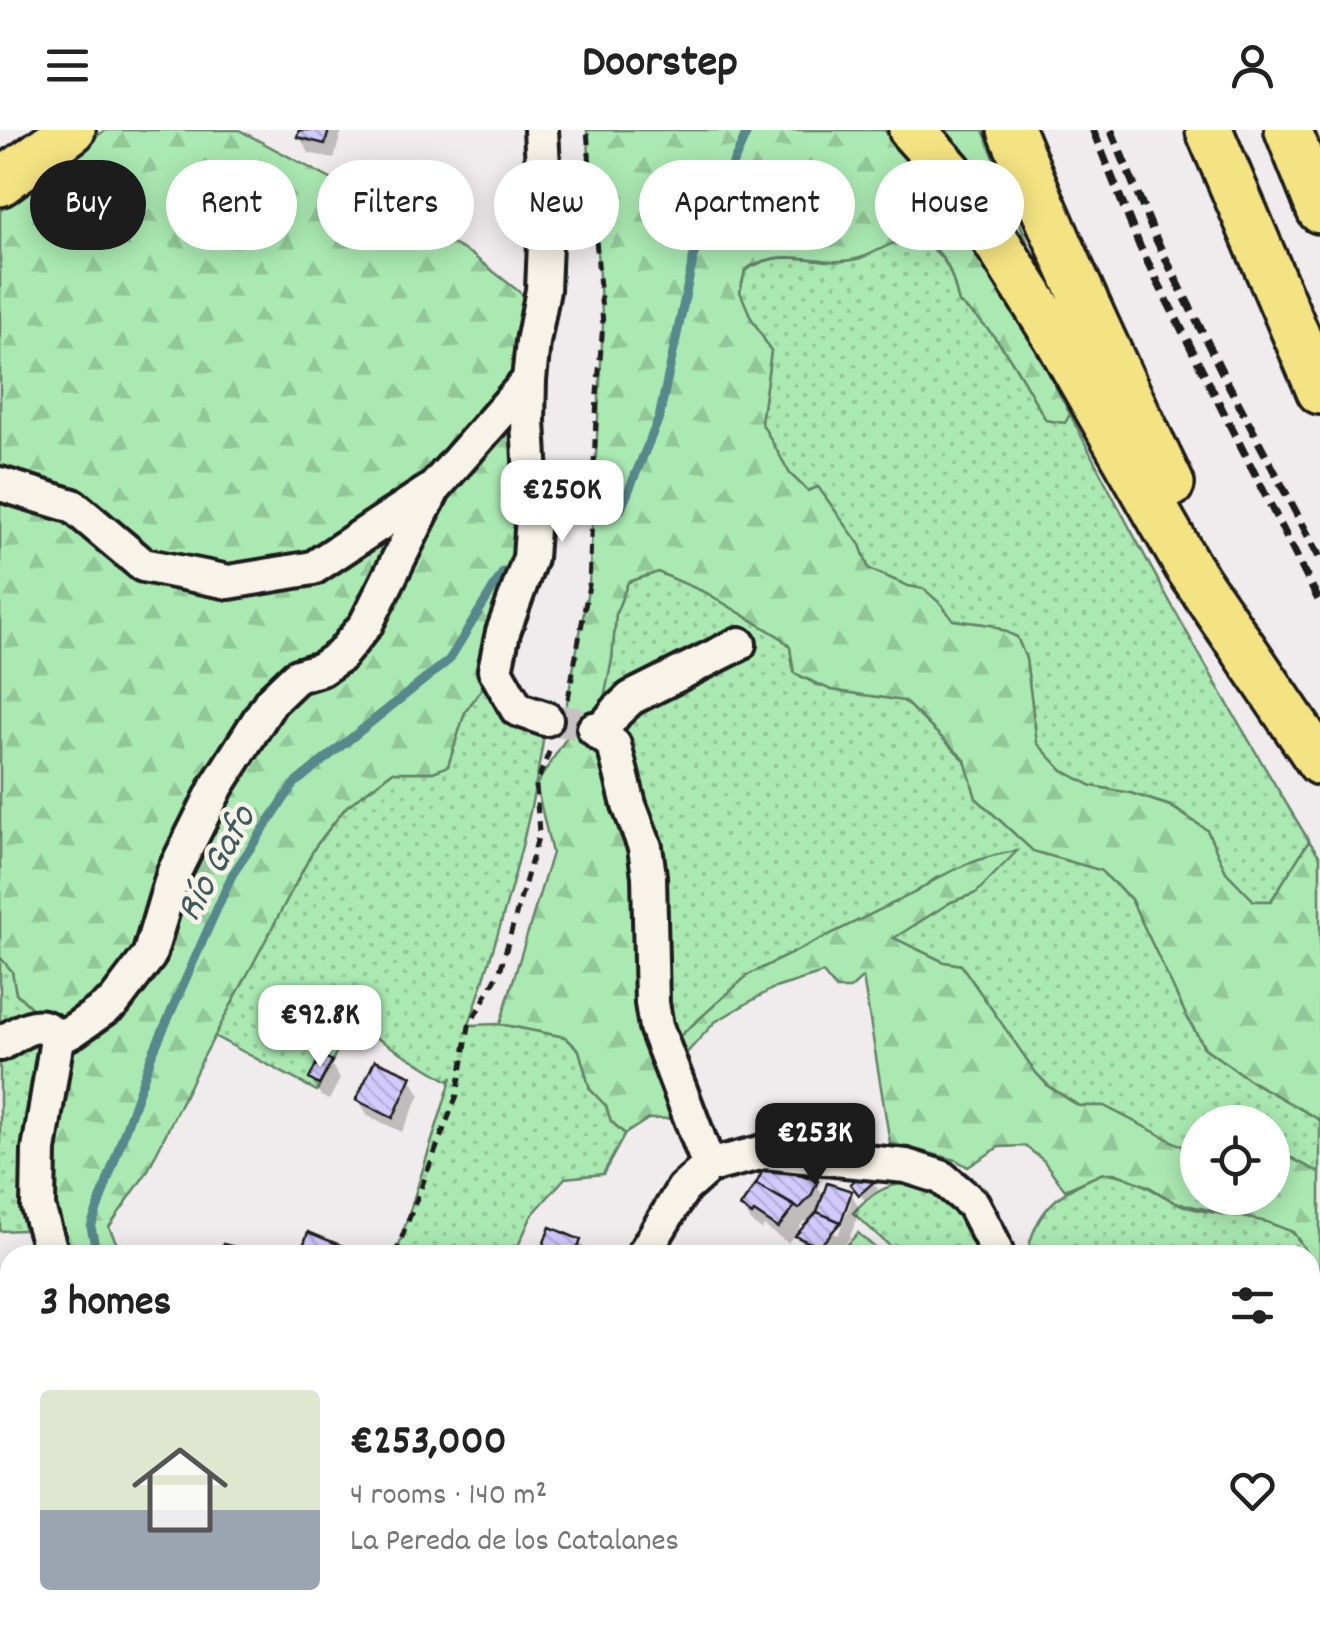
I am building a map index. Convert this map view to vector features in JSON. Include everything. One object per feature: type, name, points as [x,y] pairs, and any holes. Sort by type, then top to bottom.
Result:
[{"type":"highway","points":[[0,148],[22,130]]},
{"type":"highway","points":[[0,184],[72,130]]},
{"type":"highway","points":[[912,130],[972,203],[1060,341],[1188,567],[1320,762]]},
{"type":"highway","points":[[1011,130],[1151,443],[1203,549],[1320,762]]},
{"type":"highway","points":[[1209,130],[1320,391]]},
{"type":"highway","points":[[1288,130],[1320,210]]},
{"type":"street","points":[[541,130],[546,220],[544,290],[529,380],[533,516],[530,558],[502,632],[496,670],[517,708],[546,719]]},
{"type":"street","points":[[57,1039],[114,1002],[149,956],[174,872],[217,786],[271,701],[297,676],[321,670],[340,656],[366,624],[434,488],[529,380]]},
{"type":"street","points":[[0,484],[73,506],[144,566],[229,582],[314,568],[434,488]]},
{"type":"street","points":[[709,1166],[656,1027],[646,847],[614,745],[597,732],[631,698],[739,644]]},
{"type":"street","points":[[0,1044],[33,1028],[46,1028],[57,1039],[39,1150],[38,1206],[49,1245]]},
{"type":"street","points":[[649,1245],[684,1190],[709,1166],[764,1152],[906,1166],[941,1177],[972,1204],[994,1245]]},
{"type":"green space","points":[[105,130],[239,130],[295,160],[166,160],[166,250],[297,250],[297,161],[317,172],[317,250],[464,250],[540,308],[533,516],[495,670],[465,712],[448,766],[433,772],[392,772],[346,807],[315,847],[147,1172],[109,1227],[117,1245],[52,1245],[57,1039],[16,993],[12,971],[0,957],[0,211],[30,188],[30,250],[146,250],[146,160],[66,160]]},
{"type":"green space","points":[[587,130],[884,130],[910,160],[875,160],[875,250],[878,250],[845,261],[776,258],[745,270],[740,292],[771,351],[761,422],[790,474],[808,491],[818,487],[860,545],[869,569],[924,589],[953,620],[991,625],[1017,637],[1026,659],[1037,743],[1062,770],[1092,786],[1170,806],[1207,830],[1226,872],[1254,901],[1271,901],[1309,841],[1320,857],[1320,1120],[1251,1081],[1205,1048],[1131,899],[1100,870],[1033,851],[976,798],[965,760],[904,701],[831,690],[794,673],[790,647],[780,637],[707,593],[658,572],[628,582],[616,613],[601,712],[614,745],[652,1003],[691,1118],[648,1119],[625,1134],[611,1121],[606,1106],[590,1089],[579,1050],[565,1037],[500,1024],[552,853],[536,785],[576,723],[566,708],[589,585],[603,325],[597,250],[619,250],[619,160],[589,160]]},
{"type":"green space","points":[[938,130],[983,130],[995,160],[963,160]]},
{"type":"green space","points":[[877,250],[933,250],[945,263],[959,303],[999,342],[1046,420],[1064,423],[1070,414],[1185,630],[1309,841],[1271,901],[1254,901],[1226,872],[1207,830],[1171,806],[1092,786],[1062,770],[1037,743],[1026,659],[1017,637],[991,625],[953,620],[924,590],[869,569],[860,545],[818,487],[808,491],[790,474],[761,422],[771,351],[740,292],[745,271],[776,258],[860,258]]},
{"type":"green space","points":[[936,250],[981,250],[1070,414],[1065,423],[1046,420],[999,342],[959,303]]},
{"type":"green space","points":[[658,572],[707,593],[780,637],[790,647],[794,673],[818,685],[904,701],[965,760],[976,798],[1033,851],[1100,870],[1131,899],[1204,1048],[1251,1081],[1320,1120],[1320,1173],[1290,1157],[1290,1105],[1180,1105],[1180,1145],[1104,1106],[1079,1106],[1049,1086],[961,965],[944,962],[893,938],[951,902],[976,893],[939,876],[916,892],[748,975],[678,1038],[671,1029],[601,712],[616,613],[628,582]]},
{"type":"green space","points":[[495,670],[546,719],[525,835],[469,1025],[500,1024],[565,1037],[579,1050],[590,1089],[606,1106],[611,1121],[625,1134],[603,1174],[565,1178],[532,1215],[518,1245],[399,1245],[452,1077],[449,1081],[351,1023],[317,1091],[214,1036],[315,847],[346,807],[392,772],[433,772],[448,766],[465,712]]},
{"type":"green space","points":[[1017,851],[976,893],[951,902],[894,938],[944,962],[961,965],[1049,1087],[1079,1106],[1104,1106],[1180,1145],[1180,1204],[1115,1173],[1103,1173],[1065,1190],[1043,1160],[1025,1146],[999,1147],[968,1167],[956,1160],[890,1143],[863,977],[850,989],[836,989],[823,973],[772,989],[715,1022],[682,1058],[678,1038],[748,975],[952,871]]},
{"type":"green space","points":[[0,957],[12,971],[16,993],[46,1028],[45,1229],[0,1231]]},
{"type":"green space","points":[[1290,1158],[1320,1173],[1320,1245],[1302,1245],[1293,1232],[1233,1215],[1290,1215]]},
{"type":"green space","points":[[1103,1173],[1113,1174],[1132,1179],[1180,1204],[1180,1215],[1248,1218],[1293,1233],[1302,1245],[1030,1245],[1044,1213],[1062,1194]]},
{"type":"green space","points":[[906,1182],[934,1193],[961,1216],[975,1245],[889,1245],[853,1213],[890,1186]]},
{"type":"green space","points":[[858,1233],[872,1245],[847,1245]]},
{"type":"building","points":[[299,130],[329,130],[325,144],[297,137]]},
{"type":"building","points":[[321,1055],[332,1061],[319,1085],[309,1079]]},
{"type":"building","points":[[375,1060],[412,1076],[393,1118],[356,1100]]},
{"type":"building","points":[[767,1162],[818,1181],[799,1209],[756,1184]]},
{"type":"building","points":[[867,1170],[876,1180],[859,1195],[850,1184]]},
{"type":"building","points":[[827,1183],[852,1191],[841,1222],[817,1212]]},
{"type":"building","points":[[756,1184],[795,1206],[778,1228],[740,1207]]},
{"type":"building","points":[[817,1212],[841,1222],[821,1245],[795,1236]]},
{"type":"building","points":[[550,1227],[581,1240],[579,1245],[543,1245]]},
{"type":"building","points":[[308,1232],[340,1245],[303,1245]]},
{"type":"waterway","name":"Río Gafo","points":[[621,509],[659,418],[696,246],[748,130]]},
{"type":"waterway","name":"Río Gafo","points":[[95,1245],[91,1227],[151,1057],[232,875],[295,783],[449,660],[503,572]]},
{"type":"tunnel","points":[[546,719],[594,729]]},
{"type":"railway","points":[[1093,130],[1140,247],[1320,603]]},
{"type":"railway","points":[[1111,130],[1157,241],[1320,558]]}]
